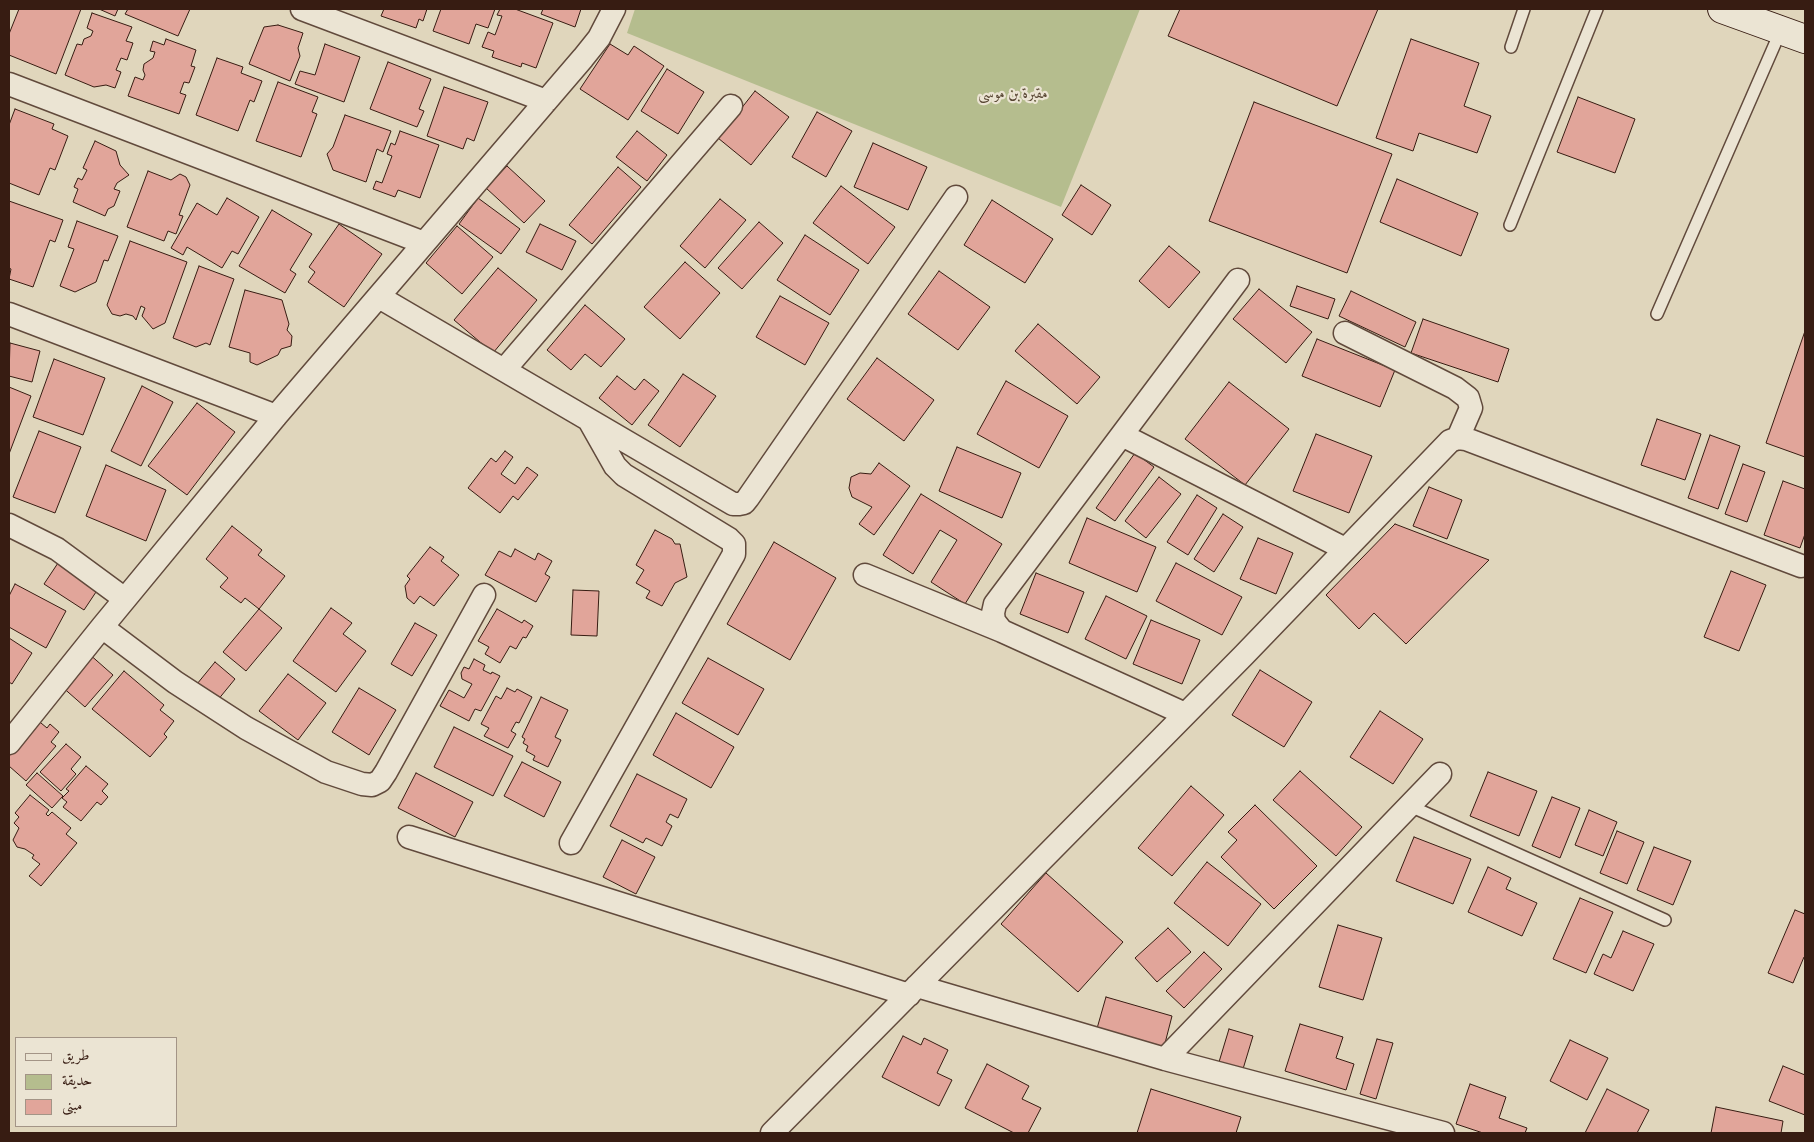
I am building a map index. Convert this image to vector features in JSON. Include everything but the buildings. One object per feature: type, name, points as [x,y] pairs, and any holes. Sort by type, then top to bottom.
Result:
[{"type":"street","points":[[302,9],[546,101]]},
{"type":"street","points":[[9,743],[276,416],[599,38],[614,9]]},
{"type":"street","points":[[1722,9],[1798,33]]},
{"type":"street","points":[[9,84],[424,243]]},
{"type":"street","points":[[504,370],[731,106]]},
{"type":"street","points":[[379,297],[733,504],[744,503],[956,197]]},
{"type":"street","points":[[1002,631],[994,622],[995,604],[1238,280]]},
{"type":"street","points":[[9,314],[276,416]]},
{"type":"street","points":[[1345,333],[1455,388],[1468,398],[1471,408],[1458,438]]},
{"type":"street","points":[[571,842],[734,554],[734,544],[730,539],[624,475],[615,466],[589,419]]},
{"type":"street","points":[[1122,435],[1345,549]]},
{"type":"street","points":[[772,1133],[1186,714],[1444,445],[1458,438],[1466,439],[1801,566]]},
{"type":"street","points":[[9,525],[57,549],[125,599]]},
{"type":"street","points":[[865,575],[1002,631],[1186,714]]},
{"type":"street","points":[[102,627],[175,682],[246,728],[326,772],[362,784],[372,785],[380,781],[386,772],[484,596]]},
{"type":"street","points":[[1165,1059],[1440,774]]},
{"type":"street","points":[[409,837],[913,990],[1443,1133]]},
{"type":"lane","points":[[1510,47],[1524,9]]},
{"type":"lane","points":[[1510,225],[1597,9]]},
{"type":"lane","points":[[1657,314],[1724,164],[1798,33]]},
{"type":"lane","points":[[1410,806],[1665,920]]},
{"type":"green space","name":"مقبرة بن موسى","points":[[635,9],[1140,9],[1061,207],[627,33]]}]
